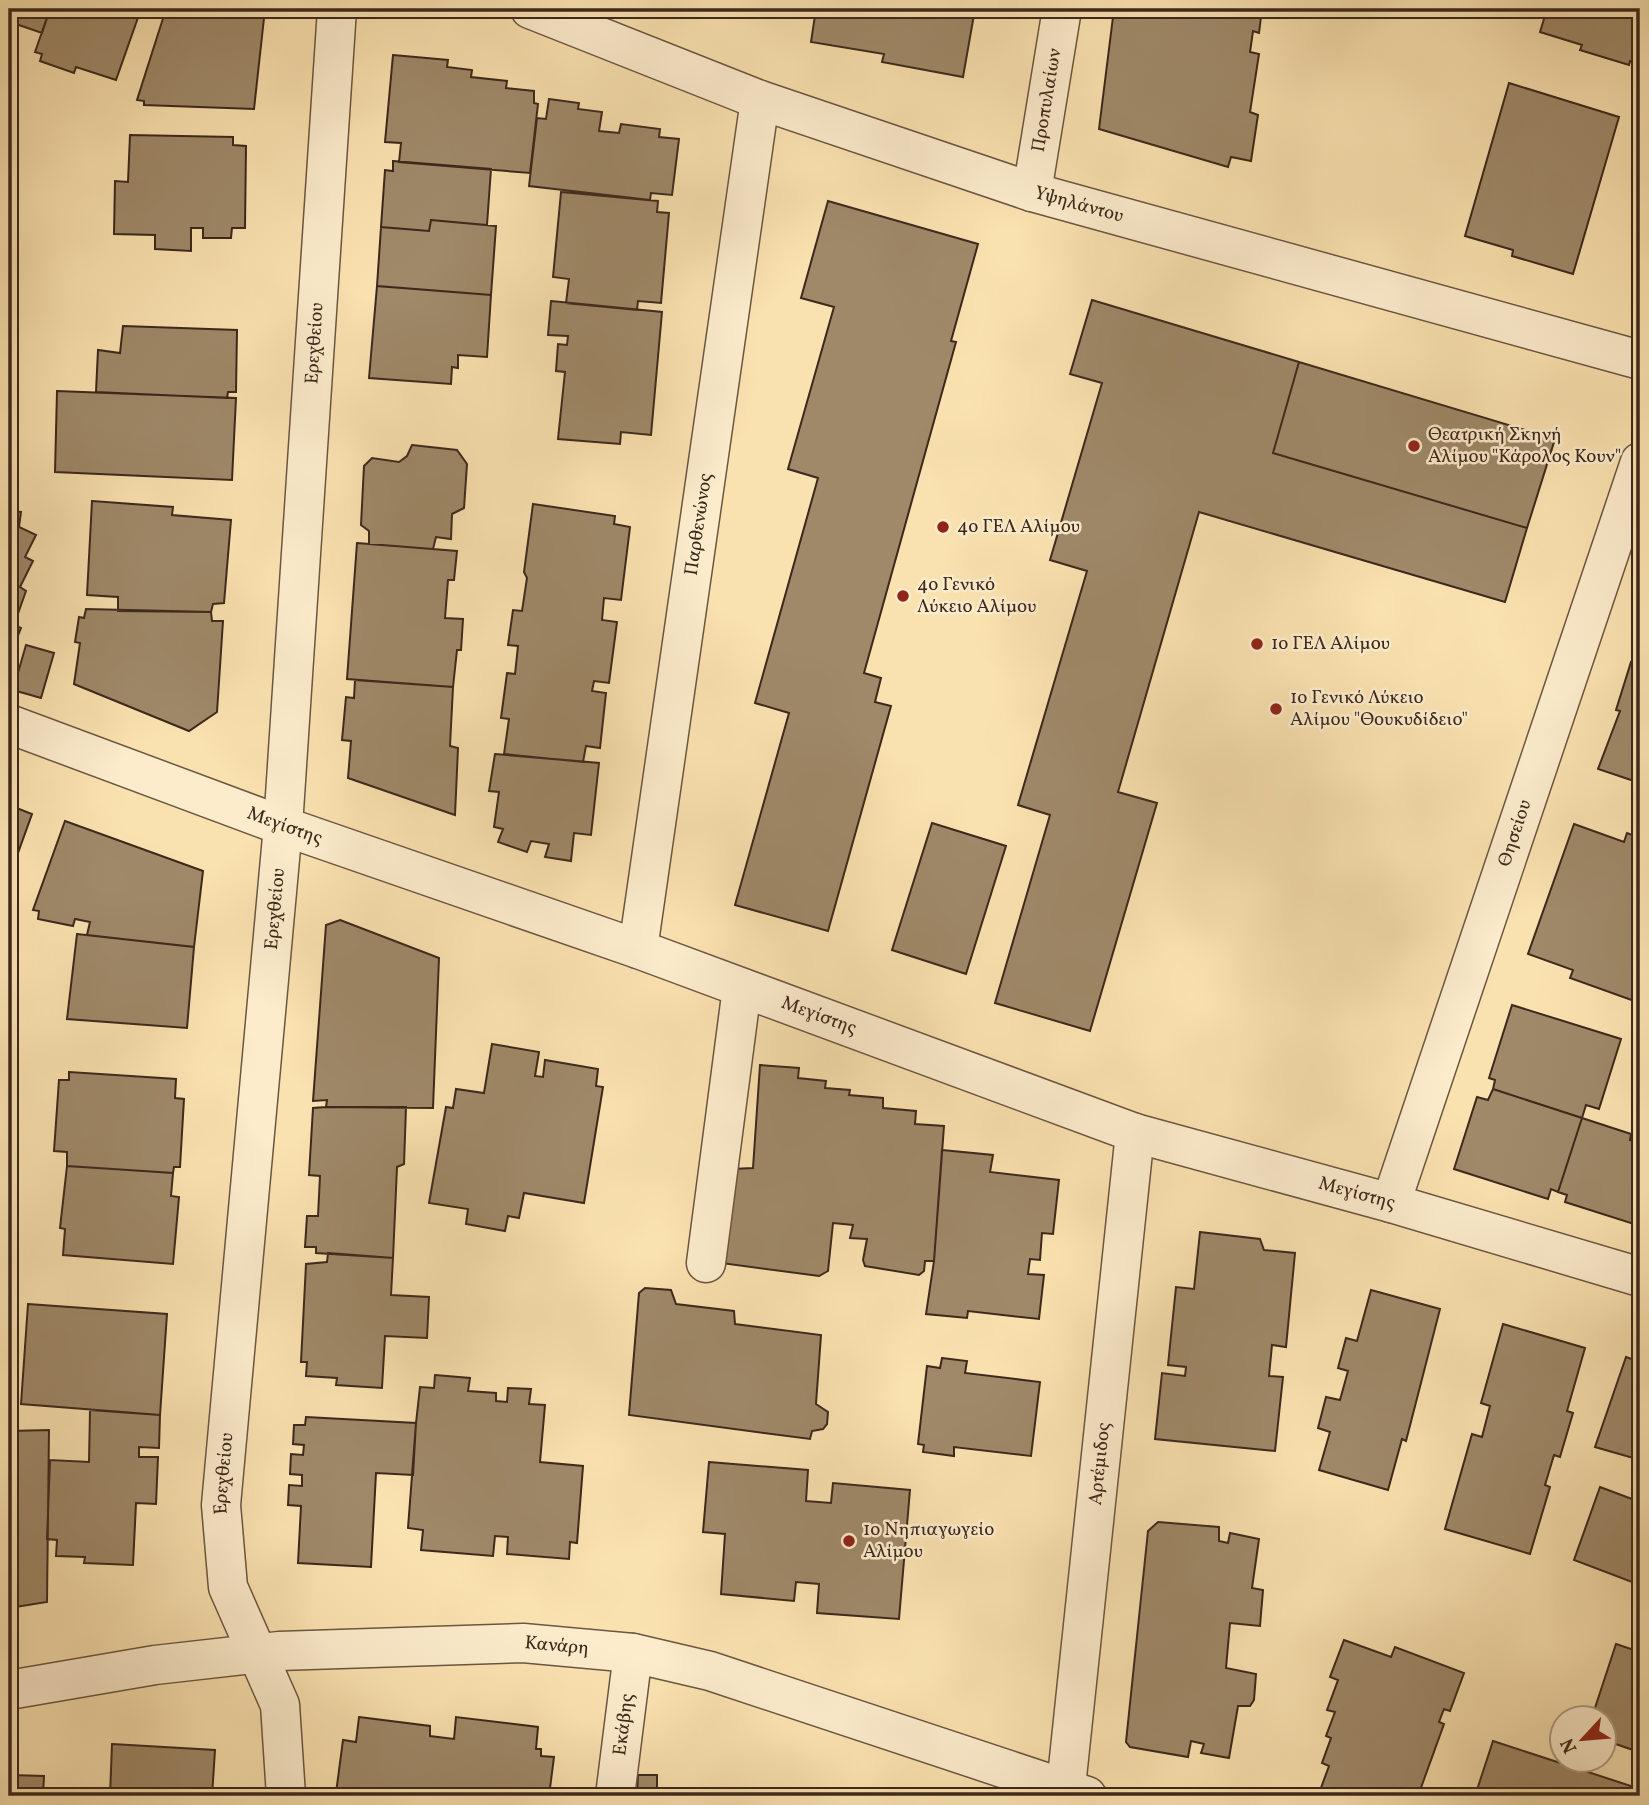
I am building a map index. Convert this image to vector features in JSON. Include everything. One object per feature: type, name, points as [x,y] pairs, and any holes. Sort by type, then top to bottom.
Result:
[{"type":"street","name":"Ερεχθείου","points":[[285,1796],[280,1705],[228,1587],[221,1505],[283,826],[337,9]]},
{"type":"street","name":"Υψηλάντου","points":[[530,9],[760,100],[1032,192],[1640,360]]},
{"type":"street","name":"Προπυλαίων","points":[[1032,192],[1062,9]]},
{"type":"street","name":"Παρθενώνος","points":[[638,949],[760,100]]},
{"type":"street","name":"Θησείου","points":[[1391,1203],[1640,463]]},
{"type":"street","name":"Μεγίστης","points":[[9,724],[283,826],[638,949],[1135,1133],[1391,1203],[1640,1278]]},
{"type":"street","points":[[706,1263],[742,988]]},
{"type":"street","name":"Αρτέμιδος","points":[[1073,1794],[1135,1133]]},
{"type":"street","name":"Κανάρη","points":[[9,1690],[155,1665],[257,1652],[523,1643],[633,1653],[710,1671],[1073,1794]]},
{"type":"street","name":"Εκάβης","points":[[615,1796],[633,1653]]},
{"type":"building","points":[[9,9],[50,9],[42,33],[13,23],[9,28]]},
{"type":"building","points":[[50,9],[141,9],[116,80],[76,67],[74,73],[40,61],[42,54],[35,52]]},
{"type":"building","points":[[166,9],[265,9],[254,109],[144,105],[144,101],[137,100]]},
{"type":"building","points":[[816,9],[975,9],[963,77],[882,62],[884,54],[811,42]]},
{"type":"building","points":[[1114,9],[1262,9],[1259,33],[1253,31],[1250,52],[1259,54],[1250,112],[1258,115],[1251,161],[1231,157],[1228,167],[1099,129]]},
{"type":"building","points":[[1547,9],[1640,9],[1640,64],[1630,61],[1629,65],[1580,50],[1582,45],[1540,32]]},
{"type":"building","points":[[393,55],[448,60],[447,67],[472,70],[471,77],[507,81],[506,88],[534,91],[534,103],[538,104],[530,173],[399,162],[401,143],[385,142]]},
{"type":"building","points":[[1509,83],[1619,117],[1573,274],[1512,256],[1513,250],[1465,236]]},
{"type":"building","points":[[549,99],[579,103],[578,109],[602,112],[599,131],[619,133],[621,124],[660,129],[659,137],[679,139],[672,195],[651,193],[650,200],[529,186],[537,118],[546,119]]},
{"type":"building","points":[[130,135],[233,137],[233,145],[246,146],[245,228],[232,228],[231,238],[203,238],[203,228],[191,228],[191,251],[155,249],[155,235],[114,234],[115,181],[128,182]]},
{"type":"building","points":[[393,161],[491,169],[487,225],[431,220],[429,231],[381,227],[385,170],[393,171]]},
{"type":"building","points":[[561,192],[658,201],[657,212],[669,213],[661,303],[638,301],[637,310],[566,303],[569,279],[553,277]]},
{"type":"building","points":[[828,201],[978,244],[951,341],[956,342],[864,673],[881,678],[875,702],[891,706],[828,931],[735,905],[789,713],[755,703],[818,478],[788,469],[834,307],[801,298]]},
{"type":"building","points":[[431,220],[496,226],[491,295],[377,286],[381,227],[429,231]]},
{"type":"building","points":[[377,286],[491,295],[487,357],[458,355],[458,368],[452,367],[451,384],[369,378]]},
{"type":"building","points":[[1092,300],[1299,362],[1273,453],[1527,528],[1505,602],[1199,512],[1118,792],[1157,803],[1090,1031],[995,1003],[1050,815],[1018,805],[1087,571],[1050,560],[1102,383],[1070,374]]},
{"type":"building","points":[[551,301],[662,312],[651,435],[621,432],[620,444],[558,439],[565,372],[556,371],[558,344],[567,345],[568,336],[548,335]]},
{"type":"building","points":[[123,326],[237,330],[236,392],[228,392],[227,398],[96,392],[98,350],[120,353]]},
{"type":"building","name":"Θεατρική Σκηνή Αλίμου \"Κάρολος Κουν\"","points":[[1299,362],[1555,439],[1527,528],[1273,453]]},
{"type":"building","points":[[57,391],[236,398],[232,480],[55,472]]},
{"type":"building","points":[[412,445],[457,450],[467,464],[464,508],[452,514],[451,539],[436,537],[433,549],[369,544],[369,531],[361,525],[364,466],[372,458],[399,462],[407,456]]},
{"type":"building","points":[[92,501],[173,507],[172,515],[231,520],[224,603],[213,604],[211,612],[118,611],[118,597],[87,595]]},
{"type":"building","points":[[533,504],[615,516],[614,524],[630,527],[621,600],[604,598],[602,620],[617,622],[609,683],[594,681],[592,691],[606,693],[600,748],[586,746],[583,762],[504,754],[509,719],[501,718],[507,673],[515,674],[518,646],[508,645],[513,610],[522,611]]},
{"type":"building","points":[[9,511],[21,512],[19,527],[36,535],[25,557],[33,561],[20,587],[26,591],[14,625],[21,628],[9,658]]},
{"type":"building","points":[[357,543],[457,551],[454,580],[448,580],[445,618],[463,619],[461,650],[457,650],[453,687],[347,679]]},
{"type":"building","points":[[86,609],[211,612],[212,621],[223,621],[217,712],[189,731],[74,684],[80,643],[75,642],[79,617],[84,618]]},
{"type":"building","points":[[26,645],[54,653],[41,698],[13,690]]},
{"type":"building","points":[[1631,662],[1640,664],[1640,783],[1598,769],[1620,711],[1616,710]]},
{"type":"building","points":[[355,680],[453,687],[450,746],[458,748],[455,815],[348,778],[351,741],[342,740],[346,697],[354,698]]},
{"type":"building","points":[[495,754],[599,763],[591,835],[574,833],[571,861],[545,857],[549,844],[531,841],[527,852],[498,842],[503,829],[494,827],[499,792],[489,791]]},
{"type":"building","points":[[9,805],[32,814],[9,878]]},
{"type":"building","points":[[65,821],[203,871],[194,947],[87,935],[90,922],[75,919],[73,926],[38,919],[39,911],[33,910]]},
{"type":"building","points":[[932,823],[1006,846],[966,974],[892,950]]},
{"type":"building","points":[[1574,824],[1624,842],[1627,833],[1640,838],[1640,1003],[1570,978],[1573,970],[1528,954]]},
{"type":"building","points":[[340,920],[439,958],[433,1108],[326,1107],[327,1100],[313,1101],[326,925]]},
{"type":"building","points":[[77,934],[194,947],[187,1028],[67,1019]]},
{"type":"building","points":[[1512,1005],[1621,1039],[1599,1109],[1586,1105],[1582,1118],[1493,1089],[1495,1080],[1489,1078]]},
{"type":"building","points":[[492,1044],[539,1052],[535,1076],[543,1077],[545,1060],[598,1069],[596,1086],[603,1087],[584,1203],[524,1193],[519,1218],[508,1216],[505,1231],[466,1224],[468,1209],[429,1203],[446,1107],[453,1108],[456,1089],[484,1093]]},
{"type":"building","points":[[760,1065],[799,1068],[798,1078],[826,1081],[825,1088],[850,1090],[849,1095],[883,1098],[883,1108],[916,1111],[915,1124],[944,1126],[934,1261],[925,1261],[924,1271],[919,1275],[865,1266],[863,1260],[867,1239],[850,1238],[853,1225],[833,1223],[828,1271],[819,1276],[721,1263],[732,1169],[753,1168]]},
{"type":"building","points":[[69,1072],[176,1079],[175,1098],[184,1099],[180,1167],[174,1167],[173,1173],[67,1166],[67,1152],[54,1151],[59,1080],[69,1080]]},
{"type":"building","points":[[1493,1089],[1582,1118],[1558,1192],[1551,1189],[1548,1199],[1454,1169],[1477,1097],[1488,1100]]},
{"type":"building","points":[[406,1107],[404,1164],[397,1167],[393,1258],[316,1253],[316,1247],[305,1247],[307,1216],[318,1216],[320,1176],[309,1175],[313,1108]]},
{"type":"building","points":[[1582,1118],[1631,1134],[1630,1140],[1640,1141],[1640,1226],[1565,1202],[1567,1195],[1558,1192]]},
{"type":"building","points":[[942,1150],[993,1155],[990,1172],[1059,1180],[1053,1234],[1042,1233],[1040,1260],[1030,1259],[1028,1274],[1044,1275],[1039,1319],[968,1311],[967,1318],[926,1314],[934,1261]]},
{"type":"building","points":[[67,1166],[173,1173],[171,1196],[179,1197],[173,1264],[63,1255],[65,1229],[60,1228]]},
{"type":"building","points":[[1200,1232],[1260,1239],[1264,1250],[1295,1253],[1286,1347],[1272,1345],[1269,1376],[1283,1377],[1275,1451],[1155,1439],[1162,1373],[1185,1376],[1186,1367],[1168,1365],[1176,1287],[1194,1289]]},
{"type":"building","points":[[328,1253],[393,1258],[391,1295],[429,1297],[427,1338],[385,1336],[382,1388],[336,1385],[337,1378],[306,1376],[307,1362],[301,1362],[306,1264],[327,1262]]},
{"type":"building","points":[[645,1288],[671,1290],[676,1304],[734,1311],[735,1324],[821,1335],[816,1404],[828,1412],[827,1424],[823,1429],[812,1431],[810,1439],[629,1415],[639,1293]]},
{"type":"building","points":[[1371,1290],[1440,1309],[1406,1441],[1402,1439],[1388,1490],[1319,1470],[1330,1432],[1318,1428],[1326,1397],[1340,1400],[1348,1371],[1338,1368],[1346,1338],[1357,1341]]},
{"type":"building","points":[[28,1304],[167,1314],[160,1415],[21,1404]]},
{"type":"building","points":[[1503,1324],[1585,1348],[1567,1411],[1573,1413],[1560,1457],[1554,1455],[1545,1485],[1550,1487],[1530,1554],[1445,1529],[1472,1434],[1482,1437],[1490,1406],[1481,1403]]},
{"type":"building","points":[[1626,1357],[1640,1362],[1640,1460],[1595,1447]]},
{"type":"building","points":[[942,1358],[967,1361],[965,1373],[1040,1382],[1031,1456],[954,1447],[954,1456],[923,1452],[924,1445],[918,1444],[927,1366],[940,1368]]},
{"type":"building","points":[[435,1375],[470,1378],[468,1391],[496,1393],[496,1401],[507,1402],[508,1388],[531,1389],[529,1404],[545,1405],[540,1462],[583,1466],[577,1543],[570,1542],[569,1559],[507,1554],[508,1537],[495,1536],[493,1556],[421,1550],[423,1530],[408,1528],[416,1423],[420,1387],[434,1388]]},
{"type":"building","points":[[90,1410],[160,1415],[159,1448],[139,1447],[139,1457],[158,1457],[156,1504],[136,1503],[133,1565],[84,1563],[85,1557],[56,1556],[57,1540],[47,1539],[50,1460],[89,1462]]},
{"type":"building","points":[[306,1417],[416,1423],[413,1475],[376,1473],[371,1567],[298,1563],[301,1506],[288,1505],[289,1485],[302,1486],[302,1475],[290,1474],[291,1454],[303,1455],[304,1445],[293,1444],[294,1425],[305,1425]]},
{"type":"building","points":[[49,1430],[47,1602],[9,1608],[9,1431]]},
{"type":"building","points":[[709,1462],[808,1470],[806,1501],[831,1503],[833,1483],[910,1490],[899,1619],[817,1613],[819,1584],[796,1582],[794,1601],[721,1594],[725,1534],[703,1532]]},
{"type":"building","points":[[1600,1487],[1640,1502],[1640,1585],[1574,1560]]},
{"type":"building","points":[[1158,1522],[1219,1527],[1219,1541],[1228,1543],[1230,1533],[1259,1539],[1252,1588],[1263,1590],[1260,1626],[1230,1623],[1226,1668],[1256,1674],[1254,1700],[1250,1706],[1238,1706],[1229,1758],[1201,1753],[1204,1744],[1191,1741],[1188,1757],[1130,1747],[1126,1742],[1148,1531]]},
{"type":"building","points":[[1344,1640],[1391,1657],[1395,1647],[1464,1673],[1450,1711],[1444,1709],[1439,1722],[1444,1724],[1418,1796],[1318,1796],[1329,1766],[1322,1763],[1331,1738],[1326,1736],[1335,1712],[1327,1710],[1338,1680],[1330,1677]]},
{"type":"building","points":[[1616,1644],[1640,1652],[1640,1757],[1632,1754],[1633,1750],[1618,1745],[1618,1703],[1597,1703]]},
{"type":"building","points":[[359,1717],[430,1726],[430,1736],[454,1739],[456,1717],[538,1727],[536,1749],[541,1749],[541,1756],[554,1757],[549,1796],[350,1796],[336,1793],[343,1740],[356,1742]]},
{"type":"building","points":[[1493,1741],[1548,1759],[1548,1773],[1591,1773],[1640,1789],[1640,1796],[1475,1796]]},
{"type":"building","points":[[112,1744],[215,1750],[212,1796],[110,1796]]},
{"type":"building","points":[[9,1775],[44,1776],[43,1796],[9,1796]]},
{"type":"building","points":[[638,1775],[657,1775],[657,1791],[707,1796],[637,1796]]},
{"type":"place","name":"Θεατρική Σκηνή Αλίμου \"Κάρολος Κουν\"","points":[[1414,446]]},
{"type":"place","name":"4ο ΓΕΛ Αλίμου","points":[[943,527]]},
{"type":"place","name":"4ο Γενικό Λύκειο Αλίμου","points":[[903,596]]},
{"type":"place","name":"1ο ΓΕΛ Αλίμου","points":[[1257,644]]},
{"type":"place","name":"1ο Γενικό Λύκειο Αλίμου \"Θουκυδίδειο\"","points":[[1276,709]]},
{"type":"place","name":"1o Νηπιαγωγείο Αλίμου","points":[[849,1541]]}]
